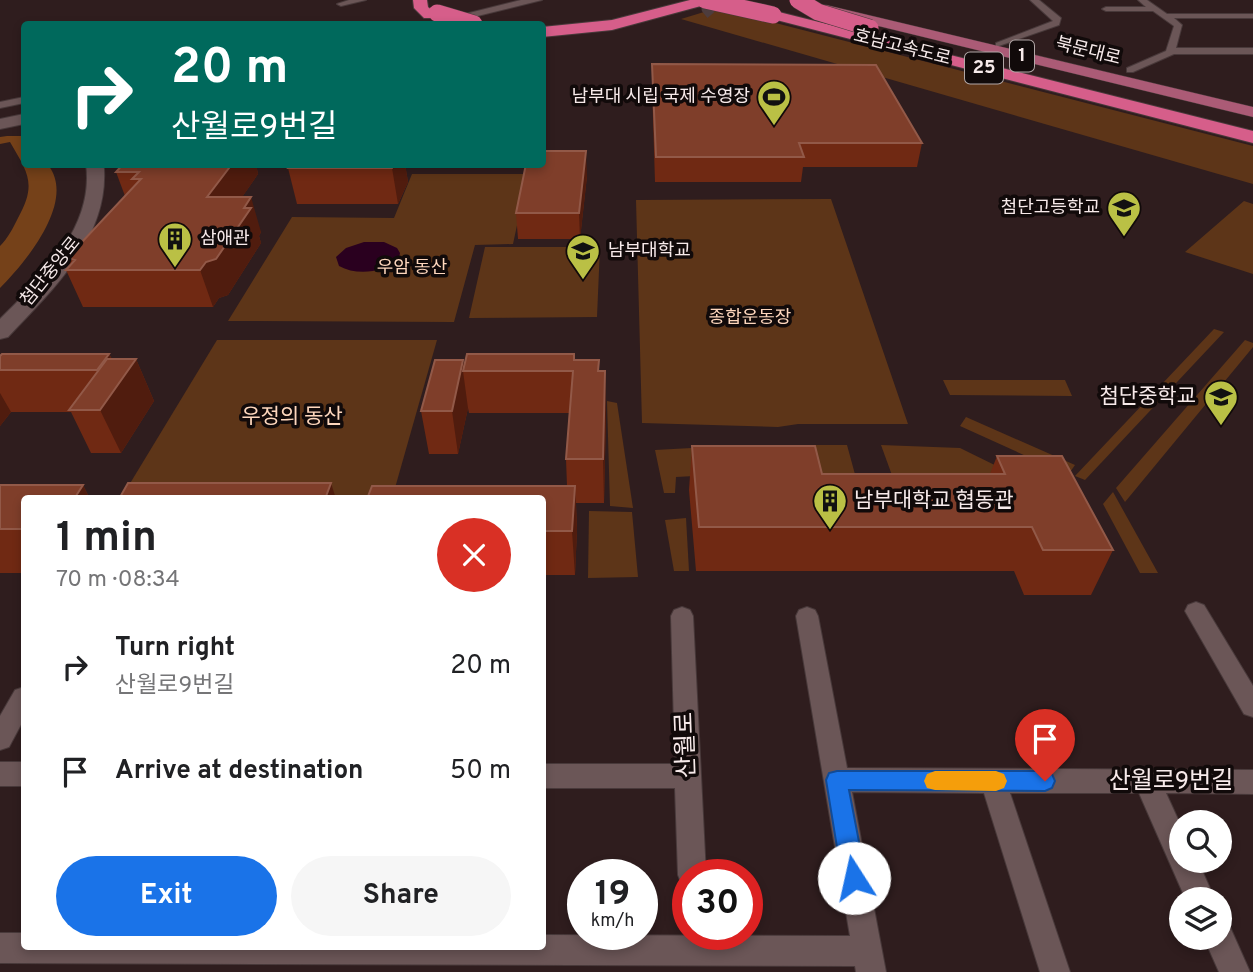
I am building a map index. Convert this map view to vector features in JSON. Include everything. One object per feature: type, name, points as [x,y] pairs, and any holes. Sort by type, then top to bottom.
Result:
[{"type":"highway","points":[[420,0],[421,8],[448,21]]},
{"type":"highway","points":[[546,29],[626,19],[693,0]]},
{"type":"highway","points":[[546,30],[612,25],[706,0],[773,15]]},
{"type":"highway","name":"호남고속도로","points":[[714,0],[1253,137]]},
{"type":"highway","name":"호남고속도로","points":[[734,0],[1253,130]]},
{"type":"highway","points":[[799,0],[818,12],[870,28],[1253,123]]},
{"type":"highway","points":[[431,13],[462,21]]},
{"type":"main road","name":"북문대로","points":[[791,0],[1253,112]]},
{"type":"main road","name":"북문대로","points":[[809,0],[1253,107]]},
{"type":"street","points":[[341,4],[362,0]]},
{"type":"street","points":[[431,13],[536,0]]},
{"type":"street","name":"북문대로","points":[[999,45],[1056,23],[1058,20],[1034,0]]},
{"type":"street","points":[[1142,0],[1178,24],[1171,51]]},
{"type":"street","points":[[1106,9],[1156,9]]},
{"type":"street","points":[[1167,16],[1253,16]]},
{"type":"street","points":[[1175,40],[1188,40]]},
{"type":"street","points":[[1130,70],[1171,51],[1253,51]]},
{"type":"street","points":[[0,105],[21,101]]},
{"type":"street","points":[[0,126],[21,120]]},
{"type":"street","points":[[0,126],[21,126]]},
{"type":"street","name":"첨단중앙로","points":[[0,332],[51,278],[77,242],[85,227],[93,200],[94,168]]},
{"type":"street","points":[[1196,611],[1253,707]]},
{"type":"street","name":"산월로","points":[[682,616],[691,859]]},
{"type":"street","points":[[763,949],[869,961],[807,616]]},
{"type":"street","points":[[0,739],[21,702]]},
{"type":"street","points":[[0,774],[21,774]]},
{"type":"street","points":[[546,776],[688,776]]},
{"type":"street","name":"산월로9번길","points":[[837,780],[1253,782]]},
{"type":"street","points":[[993,781],[1055,972]]},
{"type":"street","points":[[1147,782],[1169,829]]},
{"type":"street","points":[[546,943],[672,942]]},
{"type":"street","points":[[0,948],[21,948]]},
{"type":"street","points":[[1225,950],[1235,972]]},
{"type":"green space","points":[[717,8],[1253,146],[1253,184],[681,19]]},
{"type":"green space","name":"우암 동산","points":[[412,174],[528,174],[513,244],[475,245],[454,322],[228,321],[292,217],[394,218]]},
{"type":"green space","name":"종합운동장","points":[[831,199],[908,424],[798,424],[778,427],[642,423],[636,200]]},
{"type":"green space","points":[[1244,201],[1253,204],[1253,274],[1185,252]]},
{"type":"green space","points":[[485,247],[600,247],[597,317],[469,318]]},
{"type":"green space","points":[[1214,329],[1224,332],[1085,480],[1075,476]]},
{"type":"green space","name":"우정의 동산","points":[[217,340],[437,340],[393,495],[123,495]]},
{"type":"green space","points":[[1245,340],[1253,343],[1253,347],[1125,502],[1116,488]]},
{"type":"green space","points":[[943,380],[1065,380],[1072,396],[950,395]]},
{"type":"green space","points":[[607,401],[617,403],[633,508],[610,506]]},
{"type":"green space","points":[[966,417],[1075,465],[1068,475],[960,426]]},
{"type":"green space","points":[[746,445],[847,445],[856,478],[751,477]]},
{"type":"green space","points":[[881,445],[960,448],[1021,478],[893,478]]},
{"type":"green space","points":[[710,447],[713,475],[676,477],[675,493],[664,493],[655,450]]},
{"type":"green space","points":[[1113,492],[1158,573],[1140,573],[1103,504]]},
{"type":"green space","points":[[589,511],[632,512],[638,577],[588,578]]},
{"type":"green space","points":[[686,518],[689,571],[674,571],[665,520]]},
{"type":"shaded area","points":[[21,136],[21,160],[10,142],[0,144],[0,137]]},
{"type":"shaded area","points":[[24,168],[49,168],[55,180],[56,196],[52,213],[34,248],[0,288],[0,246],[24,206],[29,187]]},
{"type":"shaded area","points":[[364,242],[384,242],[397,248],[399,258],[378,270],[362,272],[339,266],[336,257],[346,248]]},
{"type":"building","name":"남부대 시립 국제 수영장","points":[[652,64],[876,65],[922,143],[799,143],[804,157],[656,157]]},
{"type":"building","points":[[546,151],[586,151],[579,213],[516,213],[525,168],[546,168]]},
{"type":"building","points":[[120,168],[229,168],[207,197],[251,197],[244,208],[251,208],[216,259],[206,262],[200,270],[66,270],[75,260],[67,258],[141,179],[132,179],[139,172],[116,172]]},
{"type":"building","points":[[2,354],[109,354],[97,370],[0,370]]},
{"type":"building","points":[[467,354],[574,354],[574,360],[599,360],[598,371],[605,371],[603,459],[566,459],[573,371],[463,371]]},
{"type":"building","points":[[107,359],[136,359],[100,410],[69,410]]},
{"type":"building","points":[[435,360],[463,360],[452,411],[421,411]]},
{"type":"building","points":[[692,446],[815,446],[822,474],[1005,474],[997,456],[1062,456],[1113,550],[1043,550],[1032,527],[699,527]]},
{"type":"building","points":[[128,483],[331,483],[326,495],[121,495]]},
{"type":"building","points":[[0,485],[83,485],[77,495],[21,495],[21,529],[0,529]]},
{"type":"building","points":[[372,486],[575,486],[572,531],[546,531],[546,495],[369,495]]},
{"type":"tunnel","points":[[711,15],[706,9],[729,0]]},
{"type":"slow traffic","points":[[935,781],[996,781]]},
{"type":"place","name":"남부대 시립 국제 수영장","points":[[774,127]]},
{"type":"place","name":"첨단고등학교","points":[[1124,238]]},
{"type":"place","name":"삼애관","points":[[175,269]]},
{"type":"place","name":"남부대학교","points":[[583,281]]},
{"type":"place","name":"첨단중학교","points":[[1221,427]]},
{"type":"place","name":"남부대학교 협동관","points":[[830,531]]},
{"type":"route","points":[[854,878],[837,780],[1045,781]]}]
